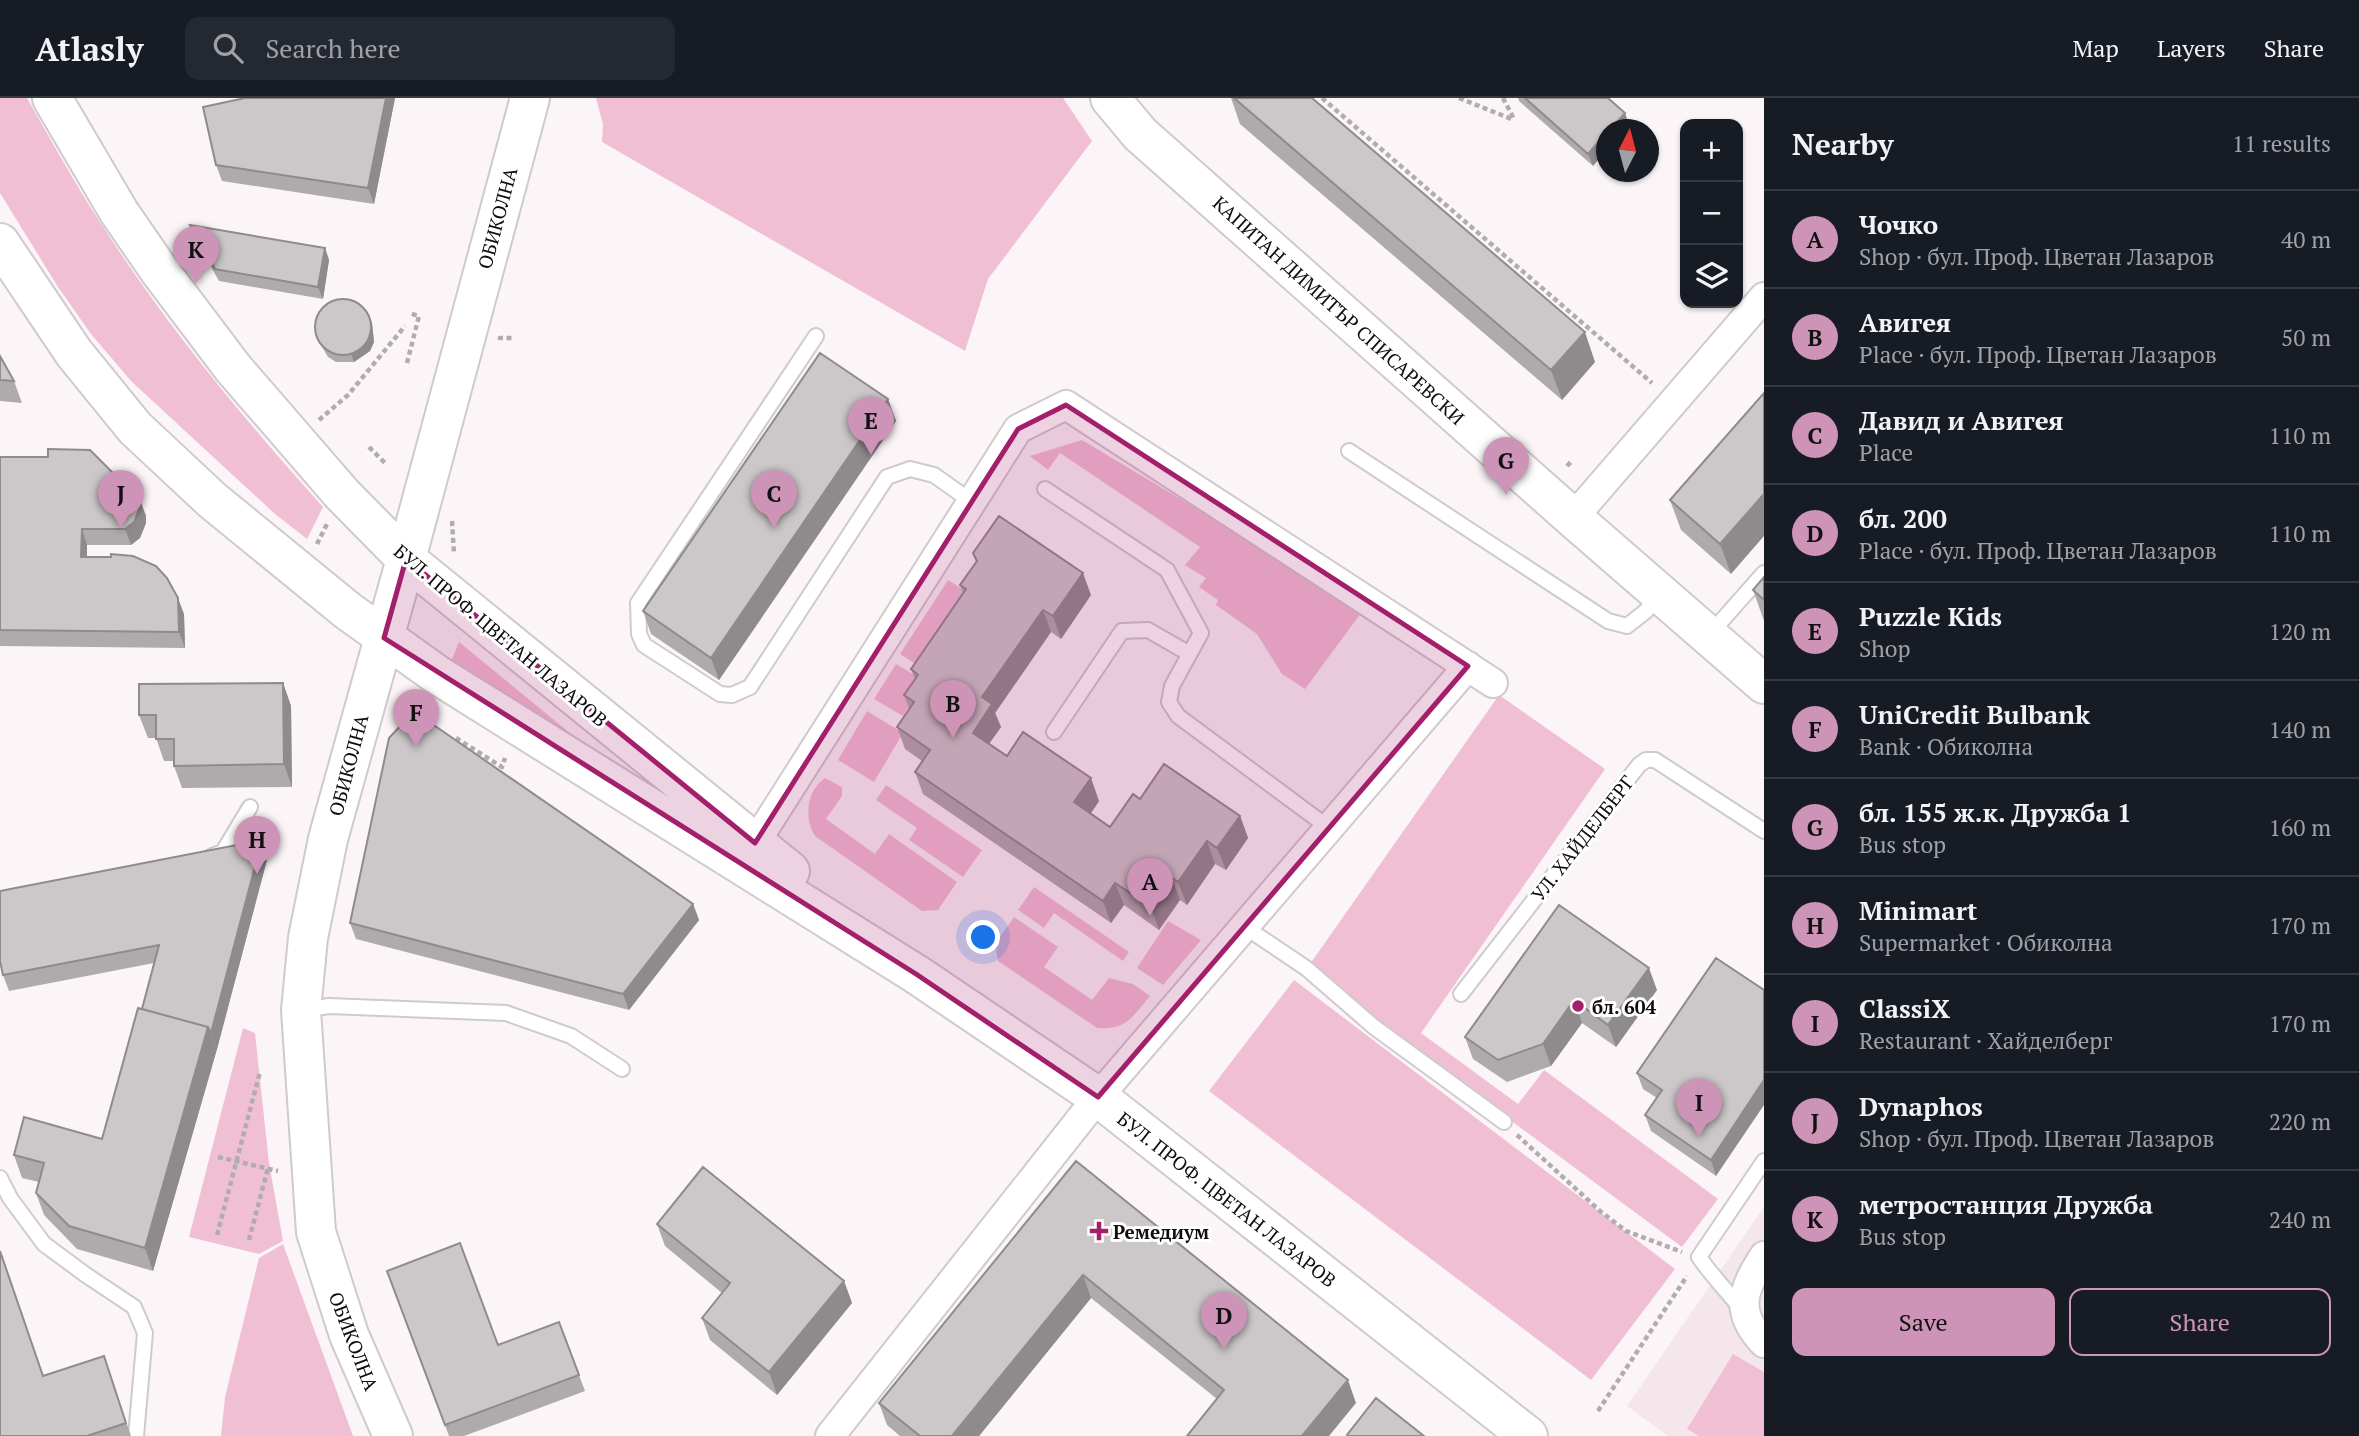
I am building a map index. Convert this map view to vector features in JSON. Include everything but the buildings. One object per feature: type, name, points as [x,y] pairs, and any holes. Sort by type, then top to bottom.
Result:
[{"type":"main road","name":"БУЛ. ПРОФ. ЦВЕТАН ЛАЗАРОВ","points":[[52,98],[118,212],[159,270],[233,368],[342,495],[406,559],[916,974]]},
{"type":"main road","name":"ОБИКОЛНА","points":[[393,1436],[349,1335],[316,1232],[301,1010],[308,938],[328,839],[530,98]]},
{"type":"main road","name":"КАПИТАН ДИМИТЪР СПИСАРЕВСКИ","points":[[1110,98],[1140,134],[1764,684]]},
{"type":"main road","name":"БУЛ. ПРОФ. ЦВЕТАН ЛАЗАРОВ","points":[[0,243],[74,353],[135,428],[212,500],[384,638],[448,681],[916,974],[1098,1097],[1528,1436]]},
{"type":"street","points":[[1573,518],[1764,297]]},
{"type":"street","points":[[755,843],[1018,429],[1066,405],[1493,683]]},
{"type":"street","points":[[830,1436],[1098,1097],[1468,666]]},
{"type":"street","points":[[1764,1256],[1749,1279],[1744,1311],[1750,1328],[1764,1343]]},
{"type":"lane","points":[[816,336],[638,603],[639,634],[644,645],[720,694],[732,695],[750,687],[887,477],[910,469],[934,475],[972,502]]},
{"type":"lane","points":[[1349,450],[1608,621],[1627,626],[1646,611],[1660,593]]},
{"type":"lane","points":[[1045,489],[1167,570],[1201,633],[1172,686],[1169,702],[1178,716],[1329,828]]},
{"type":"lane","points":[[1709,635],[1764,573]]},
{"type":"lane","points":[[1054,732],[1122,631],[1148,630],[1188,653]]},
{"type":"lane","name":"УЛ. ХАЙДЕЛБЕРГ","points":[[1461,994],[1631,775],[1646,760],[1655,760],[1764,831]]},
{"type":"lane","points":[[203,860],[223,852],[250,807]]},
{"type":"lane","points":[[1245,928],[1306,968],[1374,1027],[1504,1122]]},
{"type":"lane","points":[[301,1010],[341,1006],[506,1013],[571,1036],[622,1069]]},
{"type":"lane","points":[[1744,1311],[1699,1257],[1764,1161]]},
{"type":"lane","points":[[0,1178],[10,1198],[44,1244],[134,1307],[145,1333],[136,1436]]},
{"type":"path","points":[[1322,98],[1673,402]]},
{"type":"path","points":[[1459,98],[1514,120],[1503,98]]},
{"type":"path","points":[[407,363],[419,316],[409,313]]},
{"type":"path","points":[[313,425],[348,395],[405,326]]},
{"type":"path","points":[[500,338],[513,338]]},
{"type":"path","points":[[369,447],[387,465]]},
{"type":"path","points":[[1567,466],[1572,461]]},
{"type":"path","points":[[302,573],[342,495]]},
{"type":"path","points":[[453,522],[456,562]]},
{"type":"path","points":[[456,738],[502,767],[505,758]]},
{"type":"path","points":[[217,1235],[260,1072]]},
{"type":"path","points":[[1504,1122],[1600,1211],[1626,1231],[1699,1257],[1598,1411]]},
{"type":"path","points":[[218,1157],[289,1174]]},
{"type":"path","points":[[249,1240],[268,1168]]},
{"type":"highlighted area","points":[[1066,405],[1468,666],[1098,1097],[916,974],[384,638],[406,559],[755,843],[1018,429]]},
{"type":"shaded area","points":[[0,98],[27,98],[90,207],[151,297],[234,404],[323,507],[307,539],[275,514],[131,381],[91,334],[58,287],[0,193]]},
{"type":"shaded area","points":[[596,98],[1063,98],[1092,141],[988,279],[965,351],[602,142],[603,124]]},
{"type":"shaded area","points":[[1082,440],[1364,609],[1305,689],[1282,674],[1257,634],[1216,605],[1218,600],[1199,587],[1206,578],[1185,565],[1200,547],[1060,453],[1048,470],[1030,456]]},
{"type":"shaded area","points":[[948,580],[972,595],[925,670],[900,654]]},
{"type":"shaded area","points":[[459,642],[604,761],[450,664]]},
{"type":"shaded area","points":[[896,664],[925,681],[903,716],[874,699]]},
{"type":"shaded area","points":[[1499,695],[1605,769],[1421,1033],[1518,1104],[1544,1070],[1718,1199],[1682,1247],[1410,1046],[1310,964]]},
{"type":"shaded area","points":[[867,711],[903,733],[874,782],[838,760]]},
{"type":"shaded area","points":[[825,778],[842,787],[842,796],[826,819],[875,854],[889,834],[957,882],[938,910],[922,911],[815,836],[809,821],[809,805],[814,790]]},
{"type":"shaded area","points":[[886,785],[982,850],[963,877],[909,840],[917,828],[876,800]]},
{"type":"shaded area","points":[[1034,887],[1129,952],[1123,961],[1054,913],[1044,928],[1018,910]]},
{"type":"shaded area","points":[[1014,917],[1058,947],[1044,967],[1092,1000],[1109,978],[1133,984],[1150,996],[1128,1021],[1115,1027],[1097,1028],[998,961],[995,944]]},
{"type":"shaded area","points":[[1168,921],[1201,940],[1163,985],[1137,968]]},
{"type":"shaded area","points":[[1294,980],[1675,1269],[1591,1380],[1209,1091]]},
{"type":"shaded area","points":[[243,1028],[255,1033],[269,1163],[283,1241],[259,1254],[189,1237]]},
{"type":"shaded area","points":[[1764,1207],[1764,1436],[1668,1436],[1627,1406]]},
{"type":"shaded area","points":[[283,1244],[353,1436],[221,1436],[225,1397],[259,1258]]},
{"type":"shaded area","points":[[1733,1354],[1764,1372],[1764,1436],[1699,1436],[1687,1429]]},
{"type":"place","name":"метростанция Дружба","points":[[196,284]]},
{"type":"place","name":"Puzzle Kids","points":[[871,455]]},
{"type":"place","name":"бл. 155 ж.к. Дружба 1","points":[[1506,495]]},
{"type":"place","name":"Dynaphos","points":[[121,528]]},
{"type":"place","name":"Давид и Авигея","points":[[774,528]]},
{"type":"place","name":"Авигея","points":[[953,738]]},
{"type":"place","name":"UniCredit Bulbank","points":[[416,747]]},
{"type":"place","name":"Minimart","points":[[257,874]]},
{"type":"place","name":"Чочко","points":[[1150,916]]},
{"type":"place","name":"бл. 604","points":[[1578,1006]]},
{"type":"place","name":"ClassiX","points":[[1699,1137]]},
{"type":"place","name":"Ремедиум","points":[[1099,1231]]},
{"type":"place","name":"бл. 200","points":[[1224,1350]]}]
